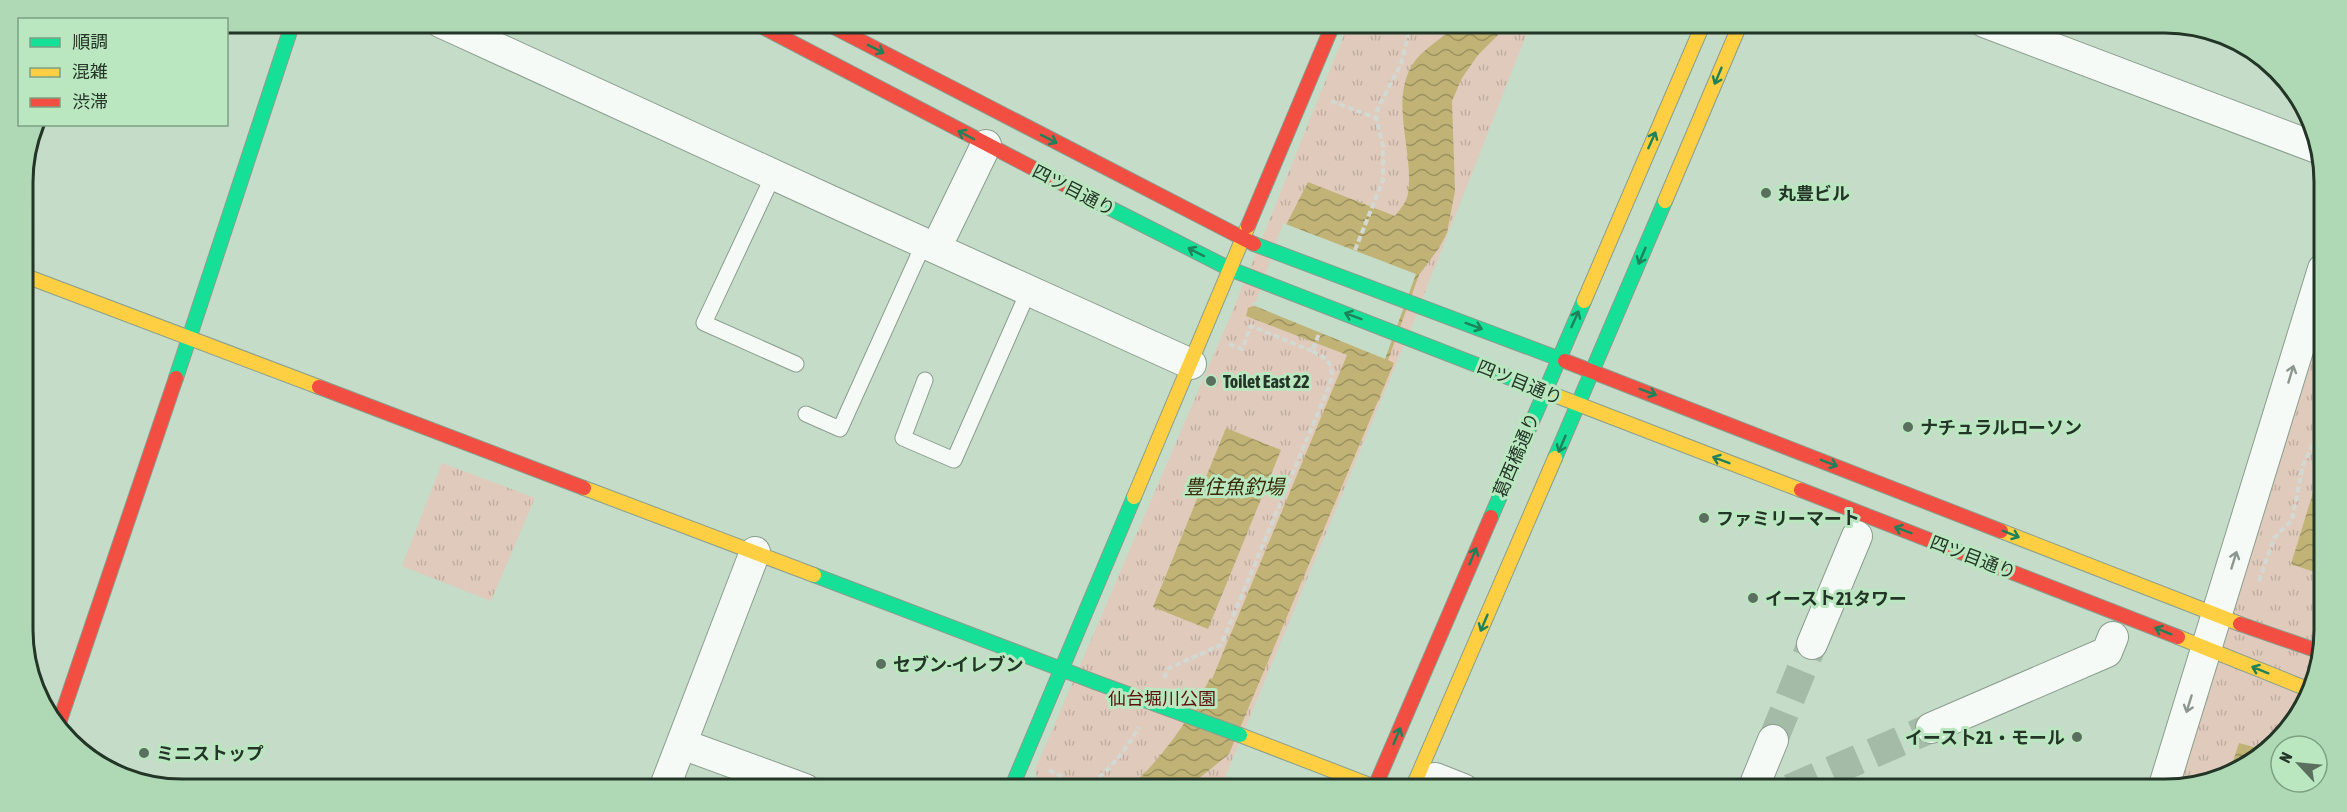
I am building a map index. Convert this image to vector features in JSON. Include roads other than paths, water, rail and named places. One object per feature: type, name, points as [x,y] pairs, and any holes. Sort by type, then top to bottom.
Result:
[{"type":"main road","points":[[61,717],[289,33]]},
{"type":"main road","name":"四ツ目通り","points":[[774,33],[986,145],[1230,269],[2303,687]]},
{"type":"main road","name":"四ツ目通り","points":[[845,33],[1242,239],[1558,357],[2222,618],[2313,649]]},
{"type":"main road","points":[[1015,779],[1063,671],[1329,33]]},
{"type":"main road","name":"葛西橋通り","points":[[1380,779],[1543,392],[1699,33]]},
{"type":"main road","name":"葛西橋通り","points":[[1426,779],[1578,405],[1736,33]]},
{"type":"main road","points":[[33,279],[1063,671],[1240,735],[1351,779]]},
{"type":"street","points":[[464,33],[773,176],[1191,364]]},
{"type":"street","points":[[2013,33],[2309,145]]},
{"type":"street","points":[[930,245],[986,145]]},
{"type":"street","points":[[2167,779],[2212,651],[2314,300]]},
{"type":"street","points":[[1812,644],[1857,536]]},
{"type":"street","points":[[668,779],[754,552]]},
{"type":"street","points":[[1931,728],[2106,652],[2113,637]]},
{"type":"street","points":[[1757,779],[1773,740]]},
{"type":"street","points":[[682,744],[778,779]]},
{"type":"lane","points":[[773,176],[704,323],[796,364]]},
{"type":"lane","points":[[806,414],[840,429],[930,245]]},
{"type":"lane","points":[[925,380],[903,438],[954,460],[1029,290]]},
{"type":"water","points":[[1448,33],[1500,33],[1478,55],[1462,78],[1452,101],[1455,191],[1447,233],[1419,275],[1388,360],[1394,363],[1229,754],[1198,779],[1138,779],[1174,738],[1210,678],[1212,679],[1347,355],[1246,316],[1248,308],[1259,304],[1285,227],[1308,182],[1395,216],[1401,208],[1407,196],[1409,176],[1402,103],[1404,85],[1410,69],[1421,54]]},
{"type":"water","name":"豊住魚釣場","points":[[1226,428],[1281,450],[1208,629],[1153,607]]},
{"type":"water","points":[[2314,489],[2314,572],[2291,564]]},
{"type":"water","points":[[2239,743],[2256,748],[2239,759],[2233,762]]},
{"type":"tunnel","points":[[1773,740],[1812,644]]},
{"type":"tunnel","points":[[1813,779],[1931,728]]},
{"type":"place","name":"丸豊ビル","points":[[1766,193]]},
{"type":"place","name":"Toilet East 22","points":[[1211,381]]},
{"type":"place","name":"ナチュラルローソン","points":[[1908,427]]},
{"type":"place","name":"ファミリーマート","points":[[1704,518]]},
{"type":"place","name":"イースト21タワー","points":[[1753,598]]},
{"type":"place","name":"セブン-イレブン","points":[[881,664]]},
{"type":"place","name":"イース卜21・モール","points":[[2077,737]]},
{"type":"place","name":"ミニストップ","points":[[144,753]]},
{"type":"park label","name":"仙台堀川公園","points":[[1162,698]]}]
